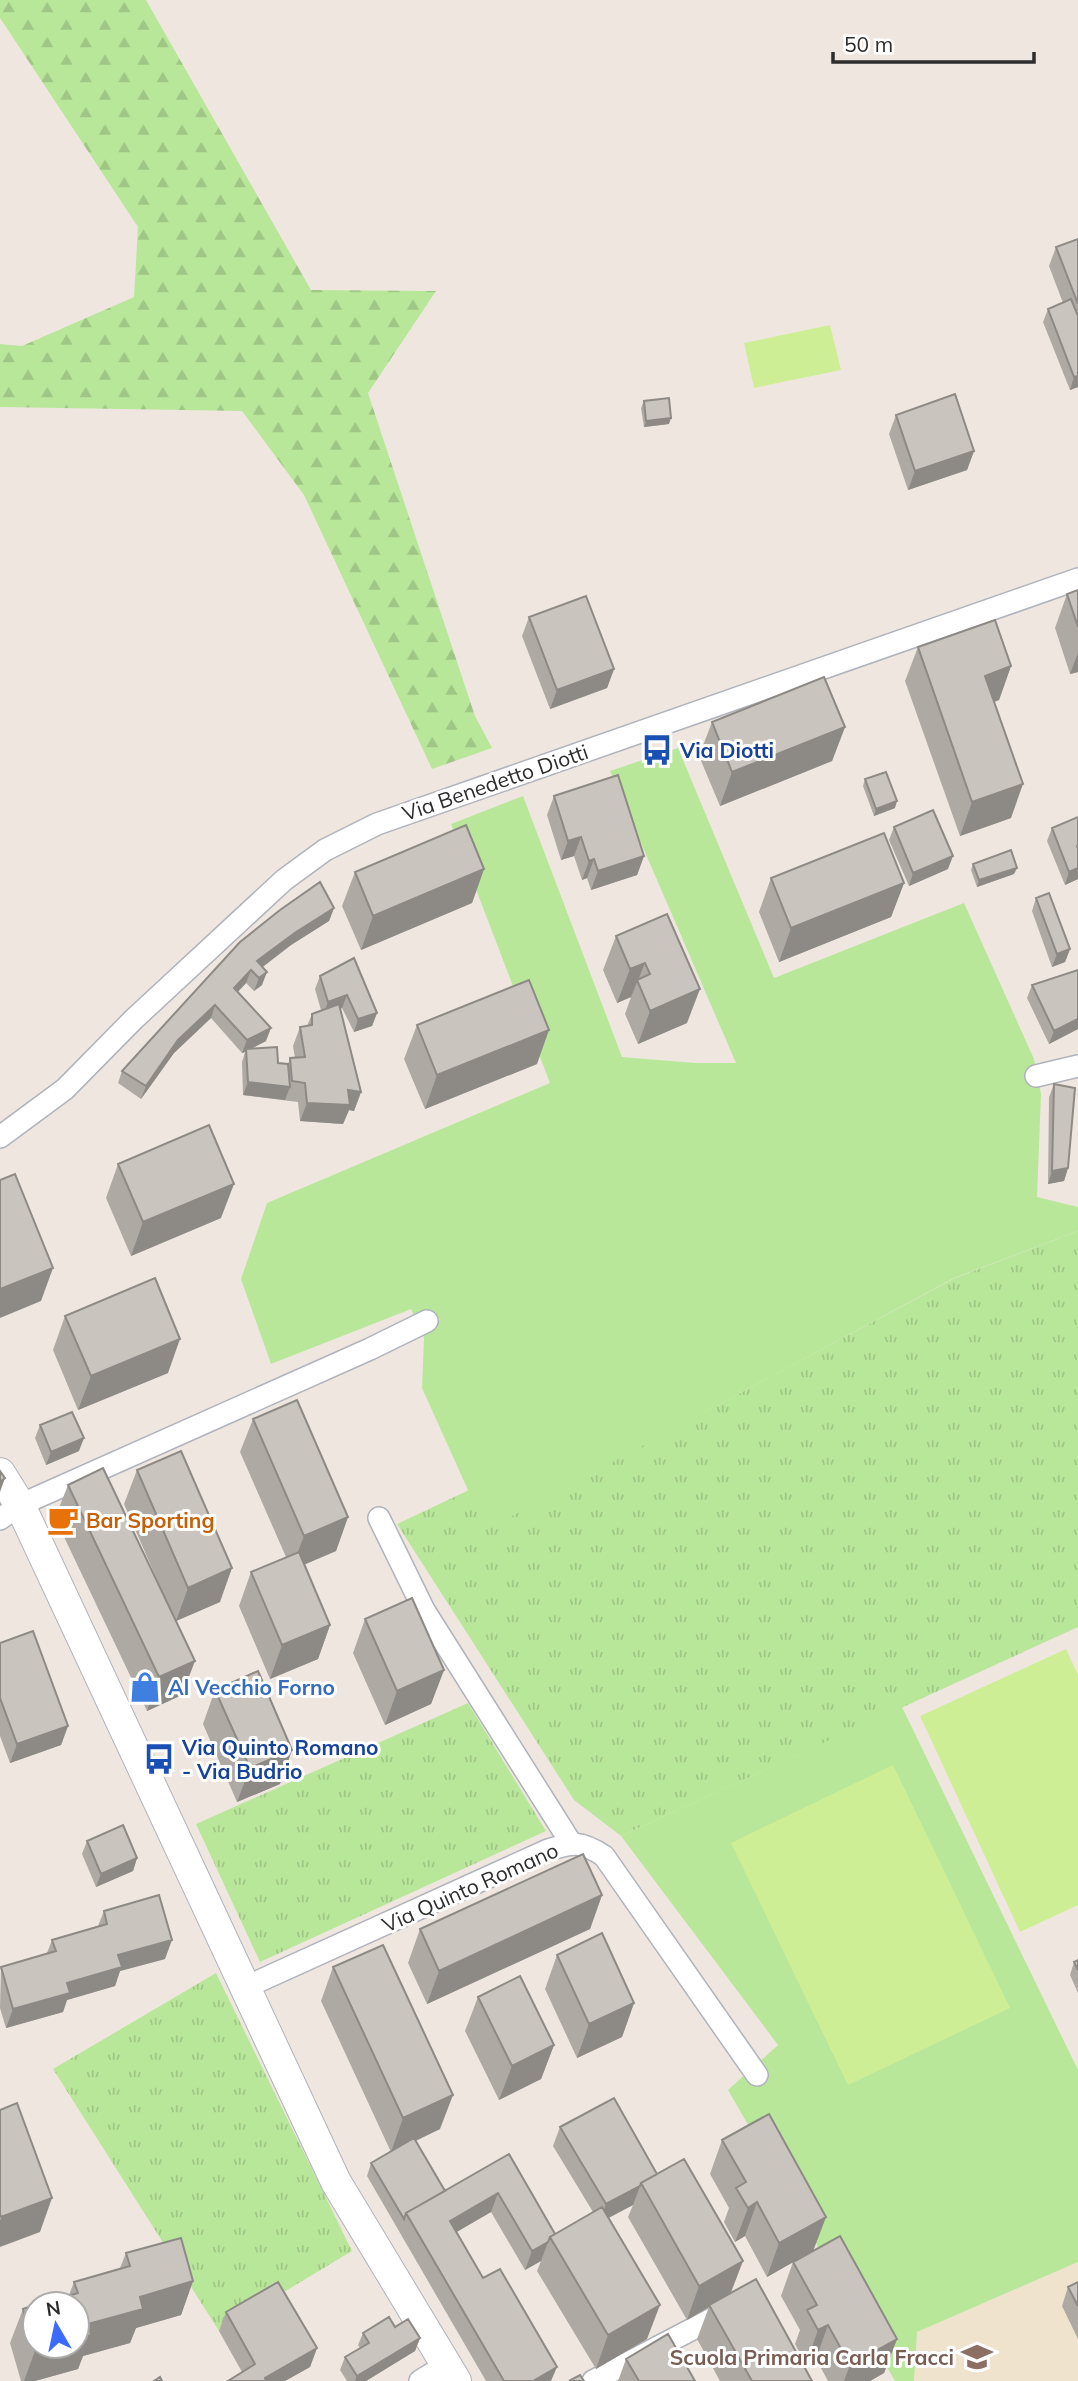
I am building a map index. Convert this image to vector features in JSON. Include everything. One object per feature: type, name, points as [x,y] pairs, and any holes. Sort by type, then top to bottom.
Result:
[{"type":"street","name":"Via Benedetto Diotti","points":[[0,1136],[65,1089],[134,1018],[284,880],[325,850],[377,824],[1078,579]]},
{"type":"street","points":[[1036,1076],[1078,1066]]},
{"type":"street","points":[[10,1512],[427,1321]]},
{"type":"street","points":[[0,1474],[10,1512],[246,1987],[337,2182],[451,2373],[420,2381]]},
{"type":"street","points":[[379,1518],[424,1610],[570,1843]]},
{"type":"street","name":"Via Quinto Romano","points":[[246,1987],[548,1850],[570,1843],[587,1845],[604,1856],[757,2075]]},
{"type":"street","points":[[593,2381],[728,2310]]},
{"type":"shaded area","name":"Scuola Primaria Carla Fracci","points":[[1078,2262],[1078,2381],[914,2381],[917,2332]]},
{"type":"green space","points":[[0,0],[146,0],[311,290],[436,291],[368,393],[475,716],[492,748],[432,769],[304,495],[242,411],[0,407],[0,344],[22,346],[134,297],[138,227],[0,18]]},
{"type":"green space","points":[[830,325],[841,370],[754,388],[744,343]]},
{"type":"green space","points":[[678,748],[774,978],[964,903],[1034,1059],[1041,1094],[1037,1197],[1078,1207],[1078,1231],[954,1278],[486,1530],[422,1388],[424,1337],[411,1309],[271,1364],[241,1279],[267,1203],[550,1083],[451,824],[523,796],[622,1057],[695,1063],[736,1063],[610,771]]},
{"type":"green space","points":[[1078,1231],[1078,1627],[621,1836],[574,1800],[397,1524],[469,1490],[486,1529],[955,1278]]},
{"type":"green space","points":[[1066,1649],[1078,1675],[1078,1905],[1020,1932],[920,1716]]},
{"type":"green space","points":[[468,1703],[546,1831],[260,1962],[196,1824]]},
{"type":"green space","points":[[902,1707],[1078,2070],[1078,2262],[917,2332],[914,2381],[895,2381],[728,2090],[778,2045],[621,1836]]},
{"type":"green space","points":[[893,1765],[1010,2008],[848,2085],[731,1843]]},
{"type":"green space","points":[[216,1973],[352,2251],[219,2331],[53,2069]]},
{"type":"building","points":[[1078,239],[1078,304],[1056,247]]},
{"type":"building","points":[[1071,299],[1078,316],[1078,376],[1074,377],[1048,309]]},
{"type":"building","points":[[955,394],[974,451],[915,471],[896,415]]},
{"type":"building","points":[[669,398],[671,418],[646,421],[644,401]]},
{"type":"building","points":[[1078,590],[1078,627],[1067,594]]},
{"type":"building","points":[[586,596],[614,669],[557,690],[529,617]]},
{"type":"building","points":[[995,620],[1011,666],[985,676],[1023,784],[972,802],[918,647]]},
{"type":"building","points":[[824,677],[845,727],[732,772],[712,722]]},
{"type":"building","points":[[886,772],[897,801],[876,809],[865,779]]},
{"type":"building","points":[[618,775],[644,856],[598,871],[594,859],[589,861],[581,837],[568,841],[554,796]]},
{"type":"building","points":[[933,810],[953,856],[913,873],[894,827]]},
{"type":"building","points":[[1078,817],[1078,868],[1069,872],[1052,828]]},
{"type":"building","points":[[466,825],[484,869],[373,916],[355,872]]},
{"type":"building","points":[[884,833],[904,883],[791,928],[771,878]]},
{"type":"building","points":[[1011,850],[1017,868],[979,880],[973,864]]},
{"type":"building","points":[[320,882],[334,908],[257,961],[267,972],[259,978],[251,970],[234,988],[271,1028],[247,1040],[215,1005],[178,1040],[146,1086],[122,1071],[240,942]]},
{"type":"building","points":[[1049,893],[1070,949],[1057,954],[1036,898]]},
{"type":"building","points":[[667,914],[700,989],[650,1011],[637,980],[650,974],[645,963],[630,969],[616,936]]},
{"type":"building","points":[[354,958],[377,1013],[358,1019],[347,995],[328,1002],[320,976]]},
{"type":"building","points":[[1078,970],[1078,1019],[1054,1031],[1032,985]]},
{"type":"building","points":[[529,980],[549,1030],[437,1075],[417,1025]]},
{"type":"building","points":[[339,1004],[361,1092],[348,1090],[350,1105],[307,1103],[305,1083],[292,1081],[290,1058],[305,1057],[300,1027],[312,1025],[312,1014]]},
{"type":"building","points":[[277,1047],[278,1063],[288,1064],[290,1087],[248,1082],[246,1049]]},
{"type":"building","points":[[1054,1084],[1075,1088],[1068,1168],[1052,1171]]},
{"type":"building","points":[[209,1125],[234,1184],[143,1222],[118,1164]]},
{"type":"building","points":[[15,1174],[53,1268],[0,1289],[0,1180]]},
{"type":"building","points":[[155,1278],[180,1339],[91,1376],[65,1316]]},
{"type":"building","points":[[297,1400],[348,1517],[304,1536],[253,1419]]},
{"type":"building","points":[[72,1412],[84,1438],[51,1452],[40,1425]]},
{"type":"building","points":[[181,1451],[232,1568],[188,1588],[137,1470]]},
{"type":"building","points":[[103,1468],[195,1661],[159,1677],[68,1485]]},
{"type":"building","points":[[299,1552],[330,1625],[282,1645],[251,1572]]},
{"type":"building","points":[[412,1598],[444,1670],[397,1691],[365,1619]]},
{"type":"building","points":[[33,1631],[68,1726],[17,1744],[0,1698],[0,1643]]},
{"type":"building","points":[[258,1671],[292,1750],[250,1768],[215,1690]]},
{"type":"building","points":[[123,1825],[137,1858],[101,1874],[87,1841]]},
{"type":"building","points":[[583,1854],[602,1895],[439,1971],[420,1929]]},
{"type":"building","points":[[159,1895],[172,1940],[118,1955],[122,1967],[67,1983],[70,1993],[13,2009],[1,1967],[56,1951],[52,1940],[107,1924],[104,1911]]},
{"type":"building","points":[[602,1933],[634,2003],[589,2024],[557,1955]]},
{"type":"building","points":[[383,1945],[453,2095],[403,2118],[333,1967]]},
{"type":"building","points":[[520,1976],[554,2045],[512,2066],[478,1997]]},
{"type":"building","points":[[614,2098],[657,2174],[606,2204],[560,2127]]},
{"type":"building","points":[[17,2103],[52,2198],[1,2217],[0,2110]]},
{"type":"building","points":[[769,2114],[826,2217],[779,2243],[757,2202],[748,2208],[736,2188],[746,2182],[722,2140]]},
{"type":"building","points":[[414,2138],[445,2191],[406,2213],[404,2219],[371,2163]]},
{"type":"building","points":[[509,2154],[555,2234],[548,2242],[532,2251],[498,2193],[450,2221],[483,2278],[500,2269],[557,2367],[533,2381],[504,2381],[406,2213]]},
{"type":"building","points":[[684,2159],[743,2261],[699,2286],[641,2183]]},
{"type":"building","points":[[602,2207],[660,2305],[608,2335],[550,2237]]},
{"type":"building","points":[[840,2236],[897,2339],[850,2365],[828,2325],[818,2330],[807,2310],[817,2305],[793,2262]]},
{"type":"building","points":[[181,2238],[193,2281],[140,2297],[143,2309],[91,2323],[91,2290],[77,2290],[74,2282],[130,2266],[126,2253]]},
{"type":"building","points":[[756,2279],[812,2381],[752,2381],[709,2305]]},
{"type":"building","points":[[278,2282],[317,2348],[265,2378],[266,2381],[228,2381],[255,2364],[226,2312]]},
{"type":"building","points":[[1078,2282],[1078,2306],[1068,2287]]},
{"type":"building","points":[[389,2317],[395,2327],[408,2319],[420,2338],[357,2376],[345,2357],[369,2343],[363,2333]]},
{"type":"building","points":[[668,2334],[695,2381],[639,2381],[626,2359]]},
{"type":"building","points":[[580,2375],[584,2381],[569,2381]]},
{"type":"place","name":"Via Diotti","points":[[657,750]]},
{"type":"place","name":"Bar Sporting","points":[[63,1520]]},
{"type":"place","name":"Al Vecchio Forno","points":[[145,1687]]},
{"type":"place","name":"Via Quinto Romano - Via Budrio","points":[[159,1759]]},
{"type":"place","name":"Scuola Primaria Carla Fracci","points":[[977,2357]]}]
